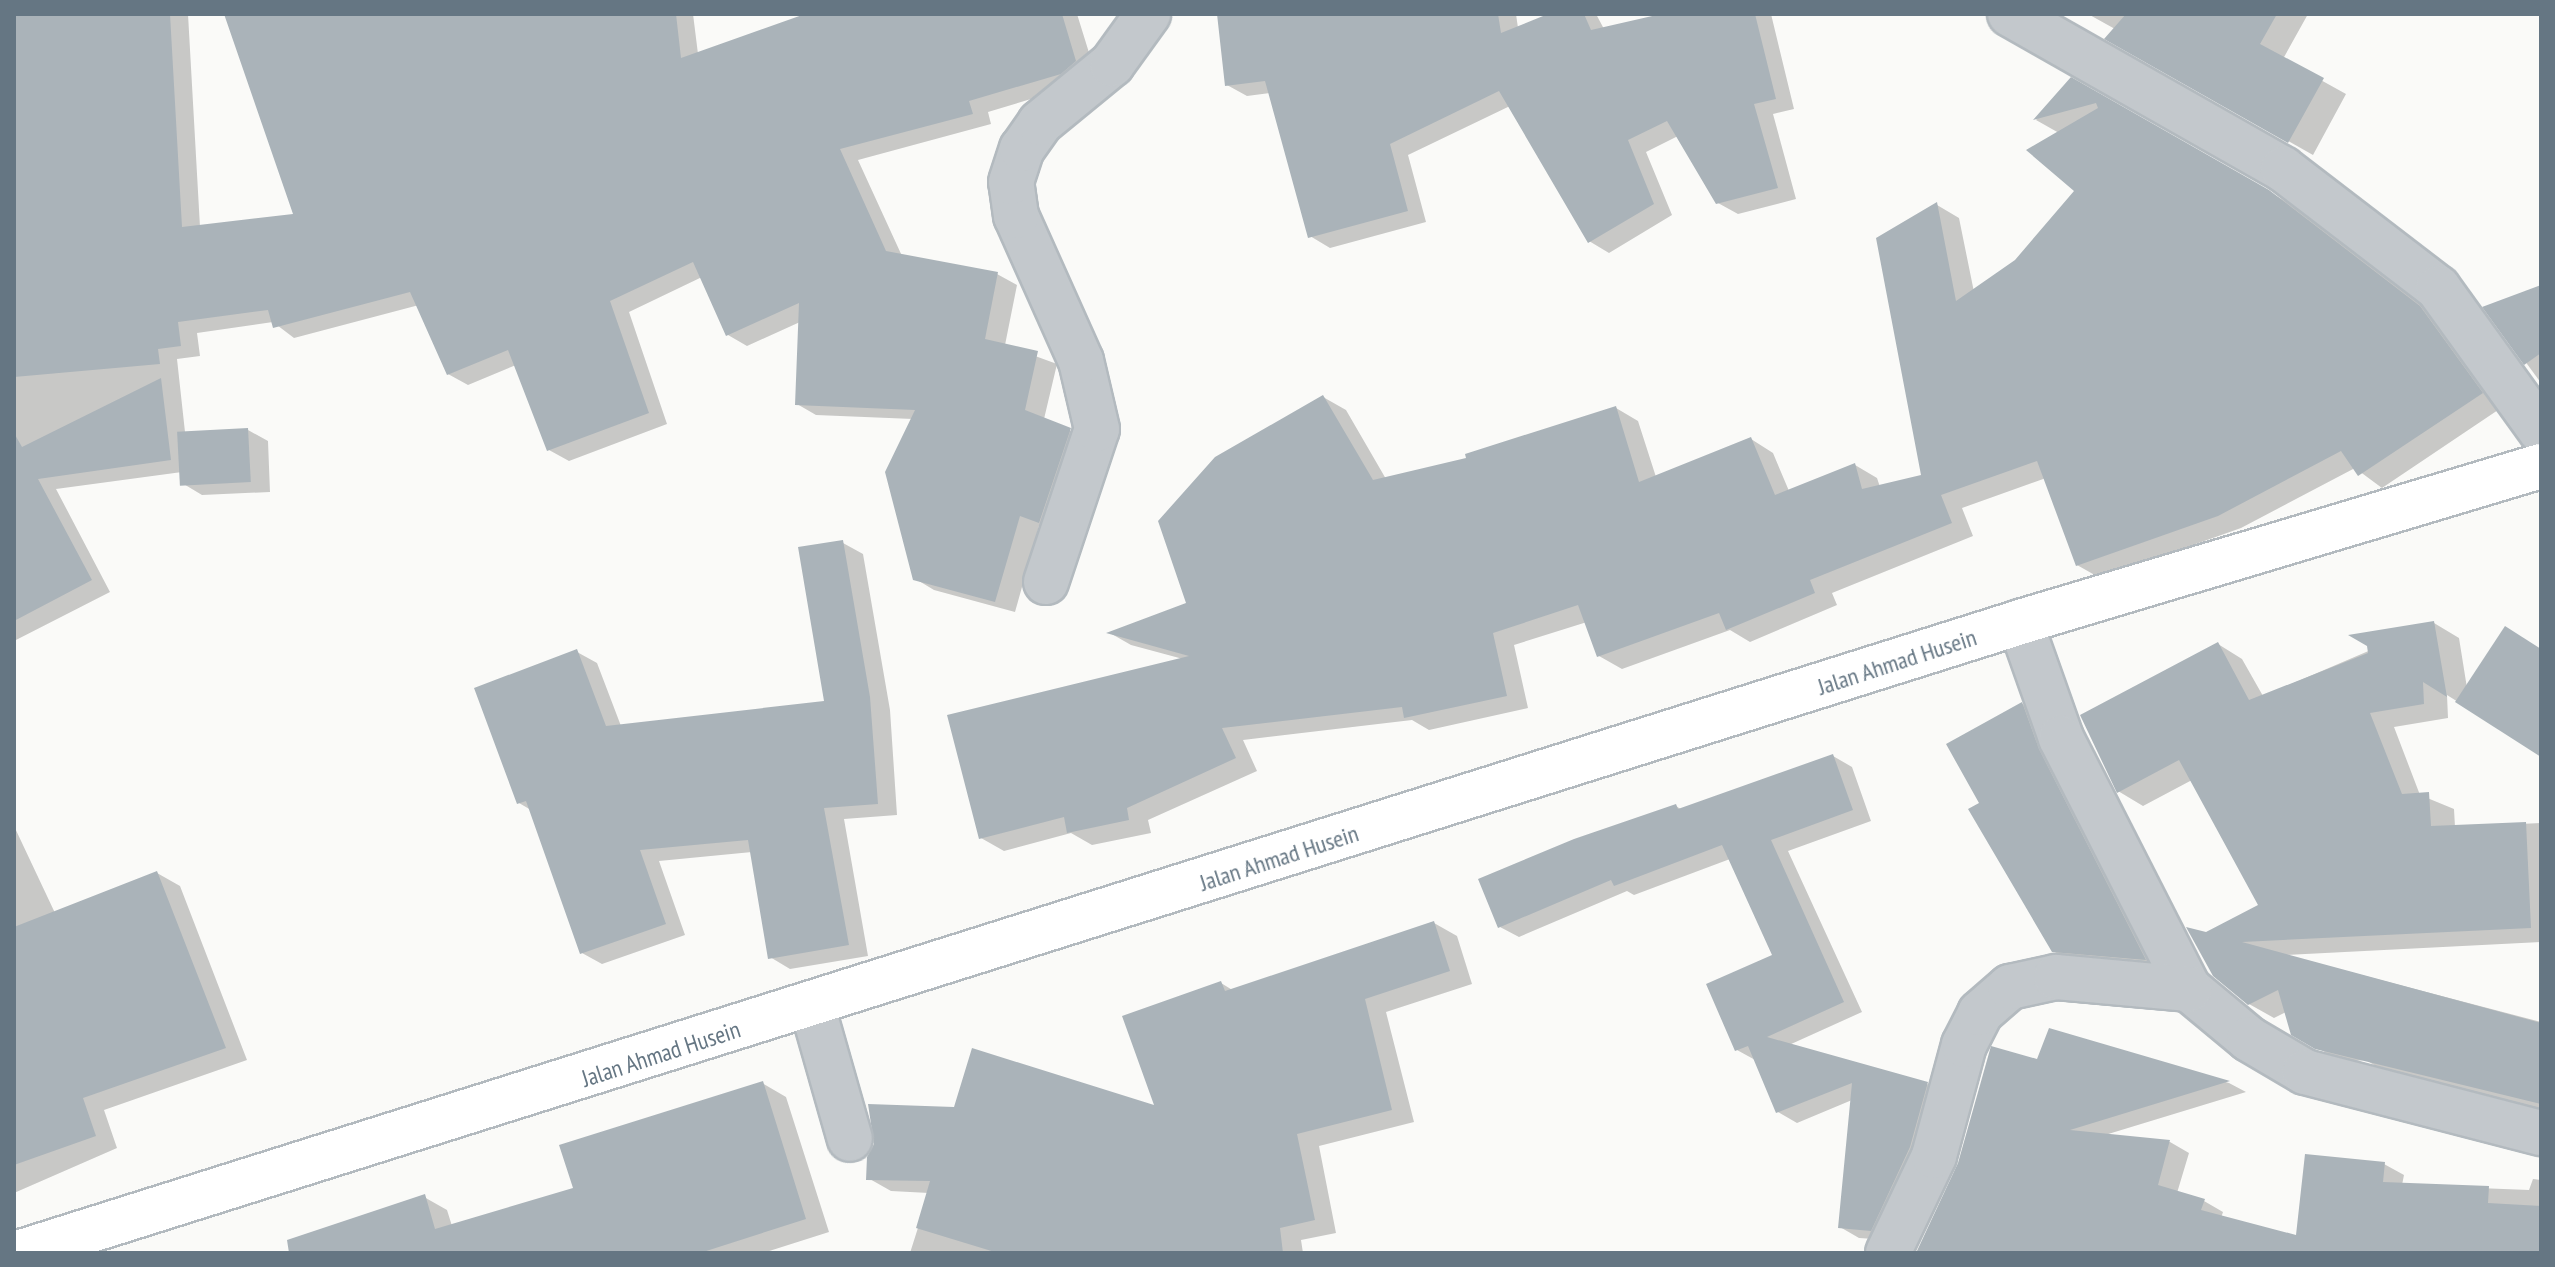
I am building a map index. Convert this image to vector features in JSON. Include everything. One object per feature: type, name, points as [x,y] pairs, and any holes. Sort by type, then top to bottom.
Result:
[{"type":"main road","name":"Jalan Ahmad Husein","points":[[18,1253],[812,1006],[2020,622],[2541,466]]},
{"type":"street","points":[[1046,582],[1097,429],[1081,361],[1016,216],[1011,182],[1022,149],[1040,123],[1112,64],[1148,14]]},
{"type":"street","points":[[2010,14],[2283,169],[2438,288],[2541,431]]},
{"type":"street","points":[[2020,622],[2061,738],[2189,989],[2249,1039],[2305,1072],[2541,1133]]},
{"type":"street","points":[[1888,1253],[1934,1156],[1964,1045],[1980,1013],[2010,987],[2056,977],[2189,989]]},
{"type":"street","points":[[812,1006],[850,1139]]},
{"type":"building","points":[[14,14],[170,14],[182,227],[293,214],[224,14],[676,14],[681,58],[805,14],[1062,14],[1076,61],[1061,74],[969,101],[973,114],[840,149],[886,251],[998,272],[985,339],[1038,351],[1025,410],[1071,428],[1039,523],[1020,516],[995,602],[913,580],[885,472],[915,410],[795,405],[799,303],[726,336],[693,262],[610,301],[649,413],[547,451],[508,350],[447,375],[410,292],[273,328],[268,310],[178,322],[181,346],[158,349],[160,364],[14,377]]},
{"type":"building","points":[[1217,14],[1498,14],[1501,33],[1548,14],[1584,14],[1591,30],[1661,14],[1755,14],[1776,99],[1754,104],[1778,188],[1716,204],[1667,121],[1628,140],[1654,204],[1588,243],[1499,91],[1390,144],[1408,211],[1308,238],[1265,81],[1225,86]]},
{"type":"building","points":[[2126,14],[2277,14],[2260,44],[2324,78],[2288,143],[2104,39]]},
{"type":"building","points":[[2071,77],[2269,190],[2420,306],[2483,393],[2358,476],[2341,451],[2218,516],[2076,566],[2037,461],[1941,495],[1952,523],[1810,580],[1815,593],[1726,630],[1719,613],[1597,657],[1578,605],[1493,633],[1507,696],[1404,718],[1402,707],[1222,728],[1236,758],[1127,808],[1129,820],[1067,833],[1064,817],[979,839],[947,715],[1189,656],[1106,633],[1186,603],[1158,521],[1215,457],[1323,395],[1373,480],[1466,458],[1465,454],[1616,406],[1639,482],[1751,437],[1775,495],[1855,463],[1862,489],[1921,475],[1876,238],[1937,202],[1956,301],[2015,260],[2074,191],[2026,150],[2098,108],[2096,103],[2033,120]]},
{"type":"building","points":[[2541,285],[2541,353],[2524,365],[2482,307]]},
{"type":"building","points":[[161,378],[171,460],[38,479],[92,580],[14,621],[14,433],[22,447]]},
{"type":"building","points":[[248,428],[251,482],[180,486],[177,432]]},
{"type":"building","points":[[843,540],[870,697],[878,804],[824,808],[849,945],[768,959],[748,840],[640,850],[666,924],[580,954],[526,801],[517,804],[474,688],[577,649],[606,726],[824,701],[798,547]]},
{"type":"building","points":[[2434,621],[2447,697],[2423,682],[2424,704],[2370,713],[2402,794],[2429,792],[2431,826],[2526,822],[2531,928],[2242,942],[2541,1023],[2541,1104],[2315,1049],[2291,1035],[2278,990],[2248,1005],[2213,976],[2186,927],[2206,932],[2258,905],[2179,760],[2117,793],[2080,715],[2218,642],[2249,700],[2368,653],[2367,646],[2348,635]]},
{"type":"building","points":[[2505,626],[2541,649],[2541,757],[2455,702]]},
{"type":"building","points":[[2022,702],[2039,749],[2146,960],[2052,952],[1968,809],[1979,803],[1946,744]]},
{"type":"building","points":[[1833,754],[1853,810],[1771,840],[1844,1002],[1767,1037],[1928,1082],[1910,1147],[1871,1231],[1838,1228],[1852,1083],[1776,1113],[1748,1046],[1735,1051],[1706,984],[1772,955],[1722,845],[1614,886],[1611,880],[1498,928],[1478,879],[1574,839],[1676,804],[1678,809]]},
{"type":"building","points":[[157,871],[226,1048],[83,1098],[96,1136],[14,1165],[14,927]]},
{"type":"building","points":[[1434,921],[1450,971],[1365,999],[1392,1110],[1297,1134],[1315,1220],[1280,1228],[1283,1253],[998,1253],[916,1228],[930,1181],[866,1180],[867,1157],[874,1144],[868,1104],[954,1107],[972,1048],[1154,1105],[1122,1016],[1221,981],[1225,991]]},
{"type":"building","points":[[2049,1028],[2230,1081],[2070,1130],[2170,1140],[2158,1185],[2205,1199],[2201,1210],[2296,1235],[2305,1154],[2385,1162],[2383,1182],[2489,1186],[2488,1203],[2541,1206],[2541,1253],[1916,1253],[1958,1163],[1991,1046],[2037,1059]]},
{"type":"building","points":[[763,1081],[806,1219],[700,1253],[289,1253],[287,1240],[425,1194],[435,1229],[573,1188],[559,1145]]}]
